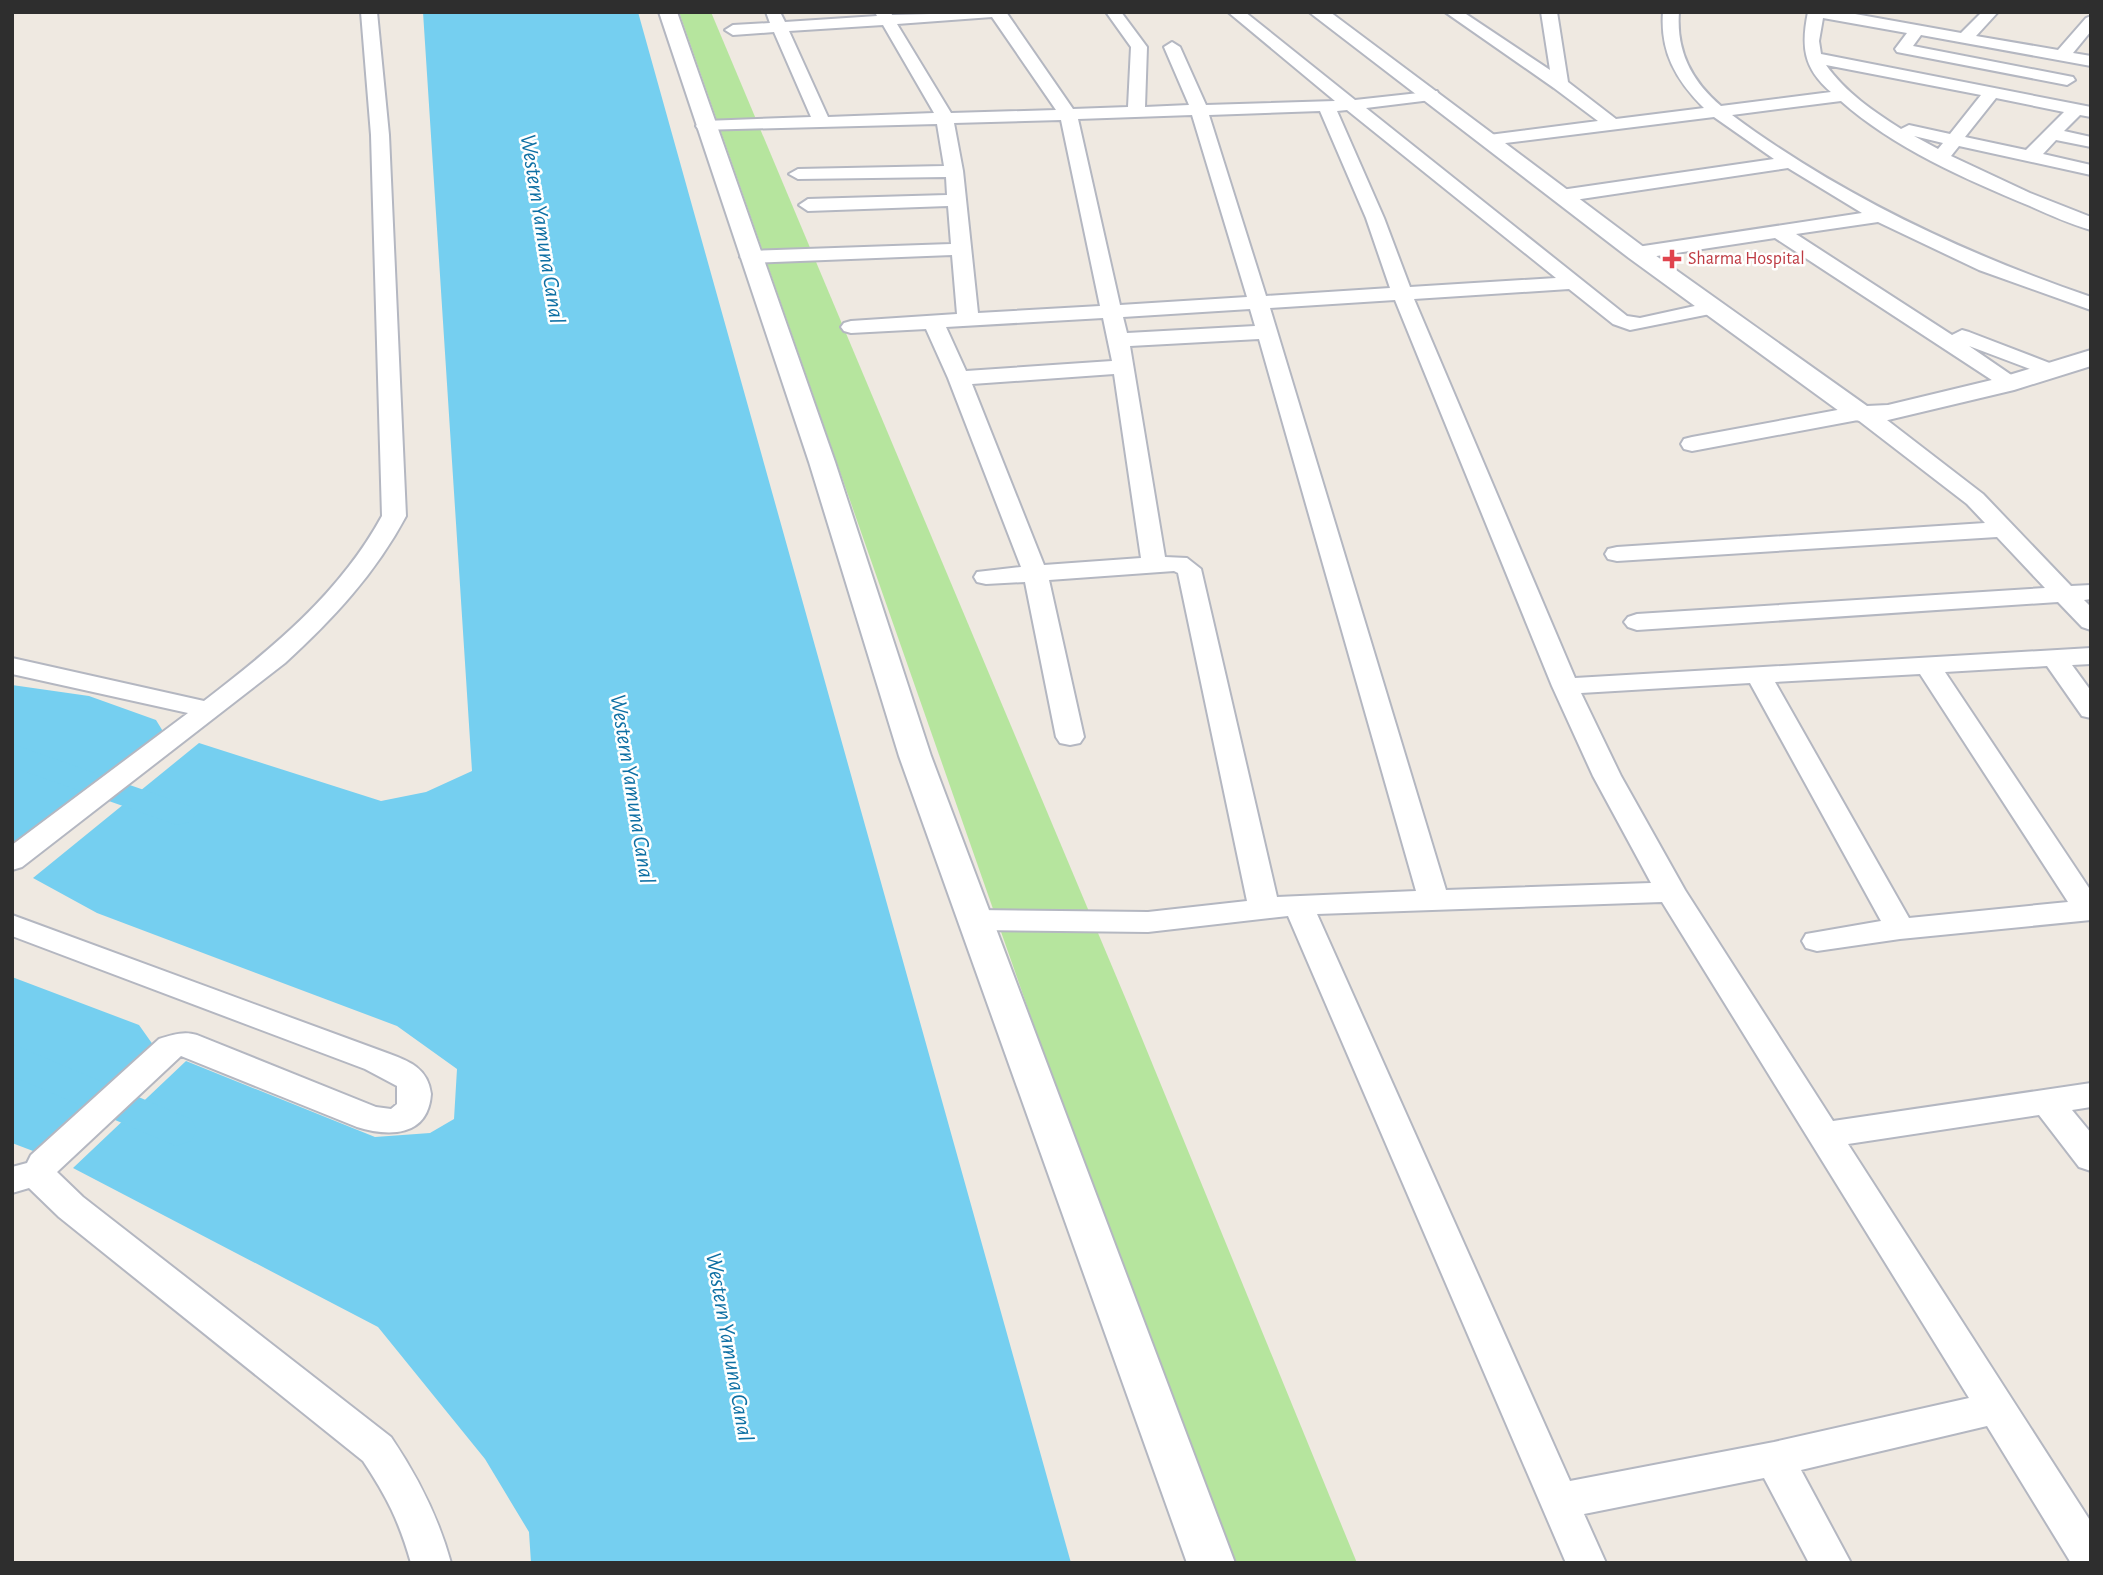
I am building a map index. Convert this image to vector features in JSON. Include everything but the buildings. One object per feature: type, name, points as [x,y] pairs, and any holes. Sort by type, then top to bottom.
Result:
[{"type":"street","points":[[12,860],[210,710],[292,643],[324,611],[382,542],[394,516],[380,135],[369,12]]},
{"type":"street","points":[[668,12],[822,462],[915,756],[1211,1563]]},
{"type":"street","points":[[733,30],[775,20],[997,12],[1068,114],[1119,340],[1154,564]]},
{"type":"street","points":[[1113,12],[1139,47],[1136,111]]},
{"type":"street","points":[[1235,12],[1340,105],[1576,283],[1620,320],[1630,324],[1713,308]]},
{"type":"street","points":[[1318,12],[1637,253],[1862,414],[1975,499],[2091,622]]},
{"type":"street","points":[[1452,12],[1560,84],[1612,124]]},
{"type":"street","points":[[1549,12],[1560,84]]},
{"type":"street","points":[[1671,12],[1671,44],[1681,68],[1715,112],[1880,216],[1971,261],[2091,304]]},
{"type":"street","points":[[2087,60],[1817,12],[1810,43],[1814,58],[1841,96],[1882,124],[1940,158],[2004,190],[2091,224]]},
{"type":"street","points":[[1891,24],[1905,12]]},
{"type":"street","points":[[1966,37],[1991,12]]},
{"type":"street","points":[[885,16],[945,118],[954,171],[968,319]]},
{"type":"street","points":[[775,20],[822,122]]},
{"type":"street","points":[[2062,56],[2091,21]]},
{"type":"street","points":[[1917,29],[1903,49],[2067,80]]},
{"type":"street","points":[[1172,47],[1199,109],[1268,332],[1434,900]]},
{"type":"street","points":[[1908,76],[1926,55]]},
{"type":"street","points":[[1814,58],[2083,111]]},
{"type":"street","points":[[2047,103],[2087,60]]},
{"type":"street","points":[[1940,158],[1992,92]]},
{"type":"street","points":[[705,126],[1340,105],[1431,95]]},
{"type":"street","points":[[1489,141],[1841,96]]},
{"type":"street","points":[[1340,105],[1375,218],[1402,293],[1565,686],[1606,776],[1671,892],[2091,1558]]},
{"type":"street","points":[[2030,157],[2052,134],[2083,111]]},
{"type":"street","points":[[1882,124],[2091,170]]},
{"type":"street","points":[[2052,134],[2091,142]]},
{"type":"street","points":[[1561,196],[1791,162]]},
{"type":"street","points":[[798,174],[954,171]]},
{"type":"street","points":[[808,205],[957,200]]},
{"type":"street","points":[[2068,216],[2083,203]]},
{"type":"street","points":[[1637,253],[1880,216]]},
{"type":"street","points":[[1778,232],[2012,383]]},
{"type":"street","points":[[750,257],[961,249]]},
{"type":"street","points":[[851,327],[1576,283]]},
{"type":"street","points":[[1907,315],[2053,371]]},
{"type":"street","points":[[933,321],[959,378],[1035,573],[1070,737]]},
{"type":"street","points":[[1119,340],[1268,332]]},
{"type":"street","points":[[1692,444],[1862,414],[2012,383],[2091,357]]},
{"type":"street","points":[[959,378],[1124,367]]},
{"type":"street","points":[[1617,554],[2004,529]]},
{"type":"street","points":[[986,577],[1178,563],[1189,569],[1281,907],[1560,1501],[1586,1563]]},
{"type":"street","points":[[1637,622],[2091,592]]},
{"type":"street","points":[[1565,686],[2091,656]]},
{"type":"street","points":[[2054,658],[2091,710]]},
{"type":"street","points":[[1817,941],[1900,929],[2090,910],[1927,664]]},
{"type":"street","points":[[12,666],[210,710]]},
{"type":"street","points":[[1758,675],[1900,929]]},
{"type":"street","points":[[975,920],[1148,922],[1281,907],[1671,892]]},
{"type":"street","points":[[12,925],[376,1061],[405,1074],[414,1085],[412,1108],[397,1120],[369,1118],[186,1043],[170,1047],[32,1172],[71,1208],[189,1297],[377,1449],[401,1485],[420,1523],[431,1563]]},
{"type":"street","points":[[1822,1135],[2091,1095]]},
{"type":"street","points":[[2048,1102],[2091,1158]]},
{"type":"street","points":[[1560,1501],[1774,1459],[1996,1408]]},
{"type":"street","points":[[1774,1459],[1830,1563]]},
{"type":"green space","points":[[679,12],[711,12],[1127,1002],[1357,1563],[1222,1563]]},
{"type":"water","name":"Western Yamuna Canal","points":[[423,12],[638,12],[1071,1563],[531,1563],[529,1532],[485,1459],[378,1327],[73,1168],[186,1061],[375,1137],[430,1133],[454,1119],[457,1069],[397,1026],[97,913],[33,878],[199,743],[381,801],[426,792],[472,771]]},
{"type":"water","points":[[12,685],[89,696],[156,720],[164,733],[12,853]]},
{"type":"water","points":[[12,977],[139,1025],[156,1049],[41,1154],[12,1143]]},
{"type":"waterway","points":[[12,755],[177,814]]},
{"type":"waterway","points":[[12,1059],[176,1130]]},
{"type":"place","name":"Sharma Hospital","points":[[1672,259]]}]
